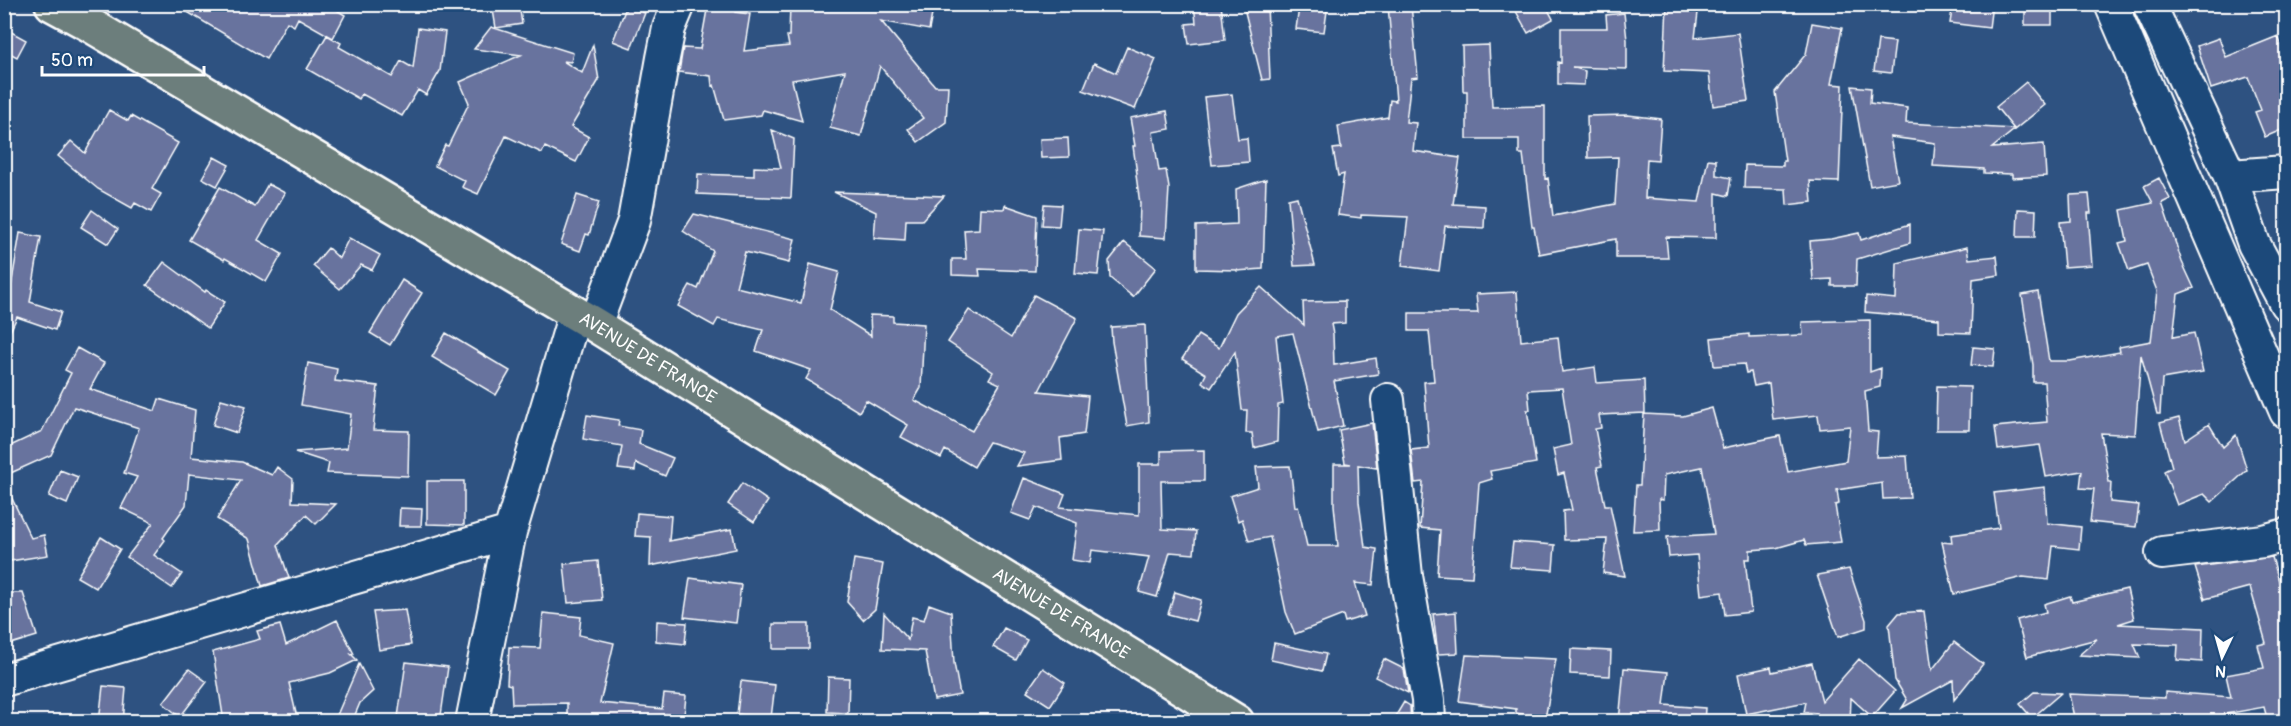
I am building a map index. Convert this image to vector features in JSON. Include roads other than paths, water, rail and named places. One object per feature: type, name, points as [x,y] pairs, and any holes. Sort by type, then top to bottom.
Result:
[{"type":"main road","name":"AVENUE DE FRANCE","points":[[52,4],[89,14],[1237,722]]},
{"type":"street","points":[[472,722],[510,532],[585,319],[634,221],[669,28],[679,4]]},
{"type":"street","points":[[2111,4],[2286,412]]},
{"type":"street","points":[[2153,5],[2230,176],[2254,244],[2286,304]]},
{"type":"street","points":[[2230,176],[2286,172]]},
{"type":"street","points":[[1388,400],[1406,576],[1428,700],[1429,722]]},
{"type":"street","points":[[4,680],[510,532]]},
{"type":"street","points":[[2162,553],[2264,541],[2286,536]]}]
